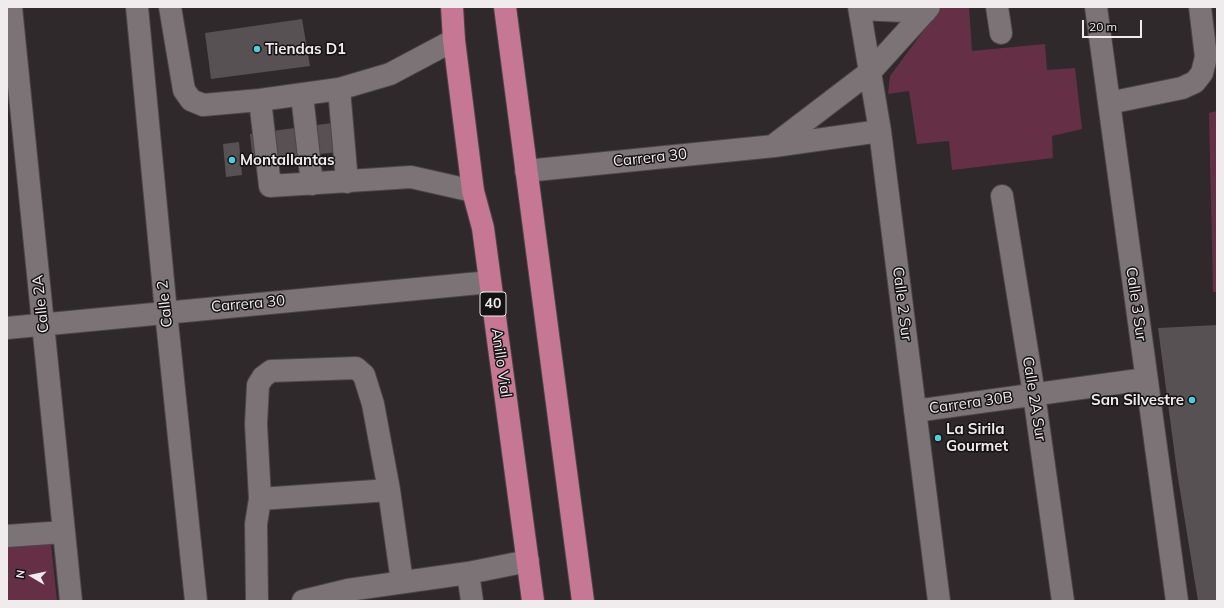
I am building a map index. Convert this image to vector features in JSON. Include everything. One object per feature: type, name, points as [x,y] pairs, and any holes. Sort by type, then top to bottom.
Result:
[{"type":"highway","name":"Anillo Vial","points":[[452,7],[454,40],[473,191],[483,228],[533,601]]},
{"type":"highway","points":[[505,7],[583,601]]},
{"type":"street","name":"Calle 2A","points":[[11,7],[13,86],[43,325],[71,601]]},
{"type":"street","name":"Calle 2","points":[[137,7],[166,312],[196,601]]},
{"type":"street","points":[[170,7],[184,90],[191,100],[203,105],[260,100],[339,89],[390,74],[454,40]]},
{"type":"street","points":[[997,7],[1001,33]]},
{"type":"street","name":"Calle 3 Sur","points":[[1096,7],[1177,601]]},
{"type":"street","points":[[1109,103],[1182,88],[1195,82],[1202,73],[1206,57],[1200,7]]},
{"type":"street","points":[[860,8],[927,9]]},
{"type":"street","name":"Calle 2 Sur","points":[[860,8],[880,131],[939,601]]},
{"type":"street","points":[[774,146],[871,71],[927,9]]},
{"type":"street","points":[[339,89],[347,182]]},
{"type":"street","points":[[302,95],[312,184]]},
{"type":"street","points":[[260,100],[270,186],[411,177],[473,191]]},
{"type":"street","name":"Carrera 30","points":[[526,170],[774,146],[880,131]]},
{"type":"street","name":"Calle 2A Sur","points":[[1002,196],[1034,394],[1063,601]]},
{"type":"street","name":"Carrera 30","points":[[7,328],[490,282]]},
{"type":"street","points":[[258,601],[256,524],[260,499],[256,424],[258,385],[263,377],[271,371],[356,368],[364,375],[373,404],[389,490],[402,582]]},
{"type":"street","name":"Carrera 30B","points":[[915,411],[1146,380]]},
{"type":"street","points":[[260,499],[389,490]]},
{"type":"street","points":[[7,536],[64,532]]},
{"type":"street","points":[[303,601],[348,596],[402,582],[468,573],[528,561]]},
{"type":"street","points":[[468,573],[472,601]]},
{"type":"shaded area","points":[[941,7],[969,7],[972,51],[1045,44],[1047,70],[1075,68],[1082,129],[1052,136],[1053,158],[952,170],[949,141],[917,144],[909,91],[888,94],[890,76]]},
{"type":"shaded area","points":[[1217,111],[1217,292],[1213,292],[1209,113]]},
{"type":"shaded area","points":[[51,544],[57,601],[7,601],[7,547]]},
{"type":"building","name":"Tiendas D1","points":[[302,19],[310,66],[211,79],[205,33]]},
{"type":"building","points":[[332,123],[337,152],[253,162],[250,134]]},
{"type":"building","name":"Montallantas","points":[[239,142],[242,175],[226,177],[223,144]]},
{"type":"building","name":"San Silvestre","points":[[1217,325],[1217,601],[1198,601],[1177,472],[1158,328]]},
{"type":"place","name":"Tiendas D1","points":[[257,49]]},
{"type":"place","name":"Montallantas","points":[[232,160]]},
{"type":"place","name":"San Silvestre","points":[[1192,400]]},
{"type":"place","name":"La Sirila Gourmet","points":[[938,438]]}]
